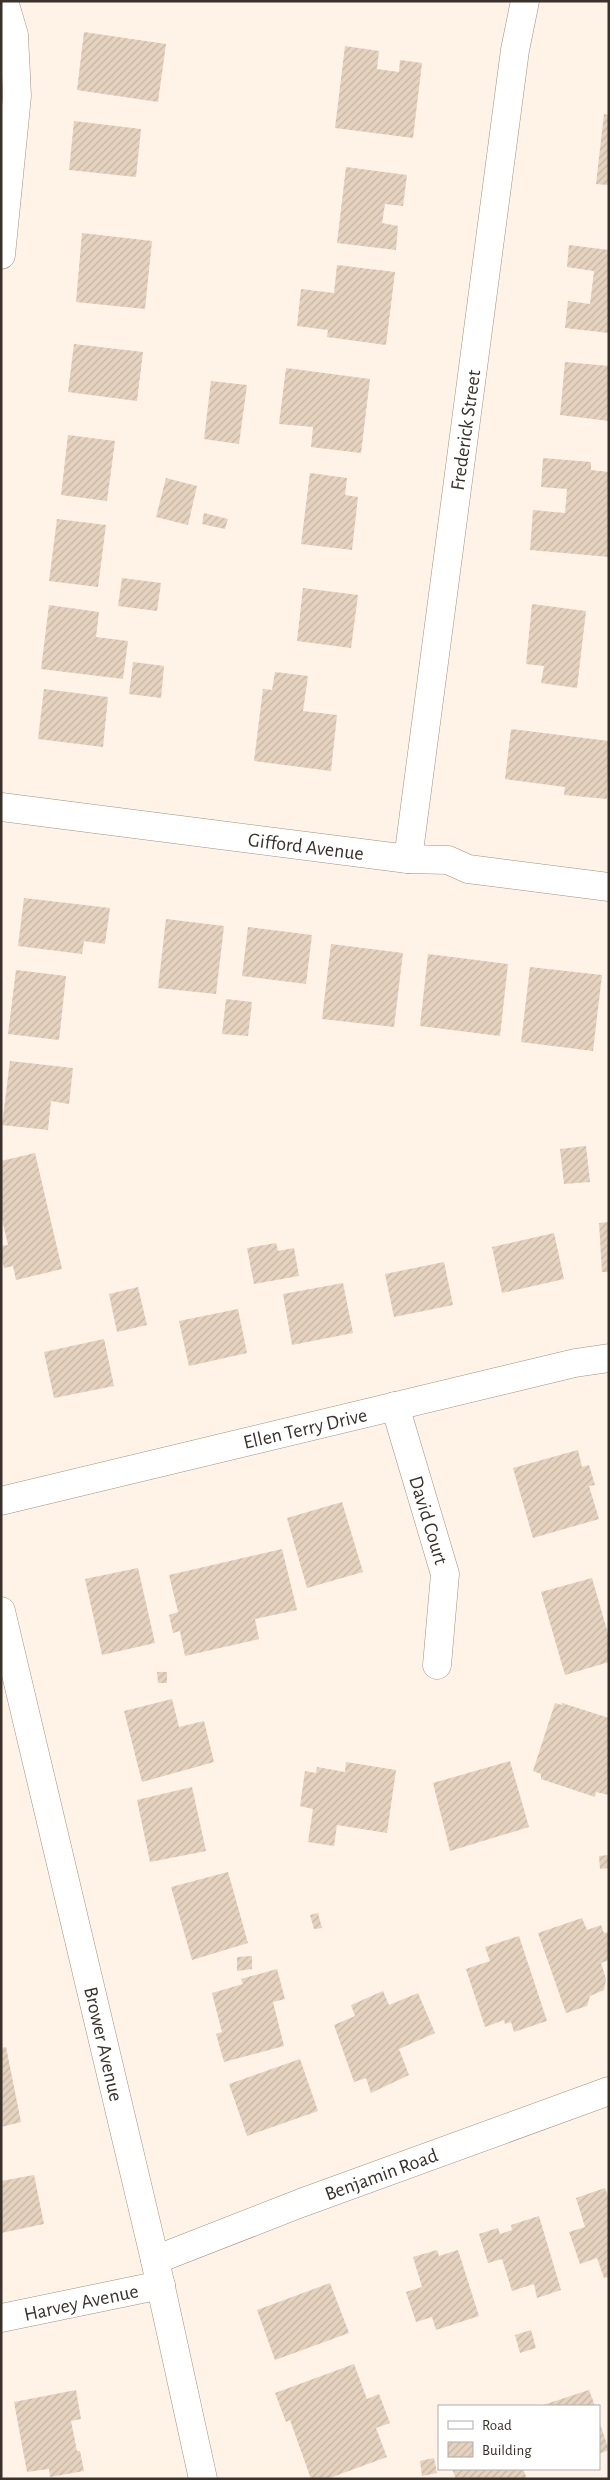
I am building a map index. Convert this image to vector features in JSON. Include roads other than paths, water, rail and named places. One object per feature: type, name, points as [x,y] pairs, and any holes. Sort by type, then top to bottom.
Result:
[{"type":"street","points":[[1,255],[16,96],[14,35],[4,1]]},
{"type":"street","name":"Frederick Street","points":[[408,859],[515,50],[526,1]]},
{"type":"street","name":"Gifford Avenue","points":[[1,807],[408,859],[448,860],[468,869],[609,887]]},
{"type":"street","name":"Ellen Terry Drive","points":[[1,1501],[575,1363],[609,1358]]},
{"type":"street","name":"David Court","points":[[395,1406],[445,1574],[437,1665]]},
{"type":"street","name":"Brower Avenue","points":[[1,1611],[158,2272],[203,2479]]},
{"type":"street","name":"Benjamin Road","points":[[158,2272],[301,2203],[609,2091]]},
{"type":"street","name":"Harvey Avenue","points":[[1,2318],[158,2272]]}]
